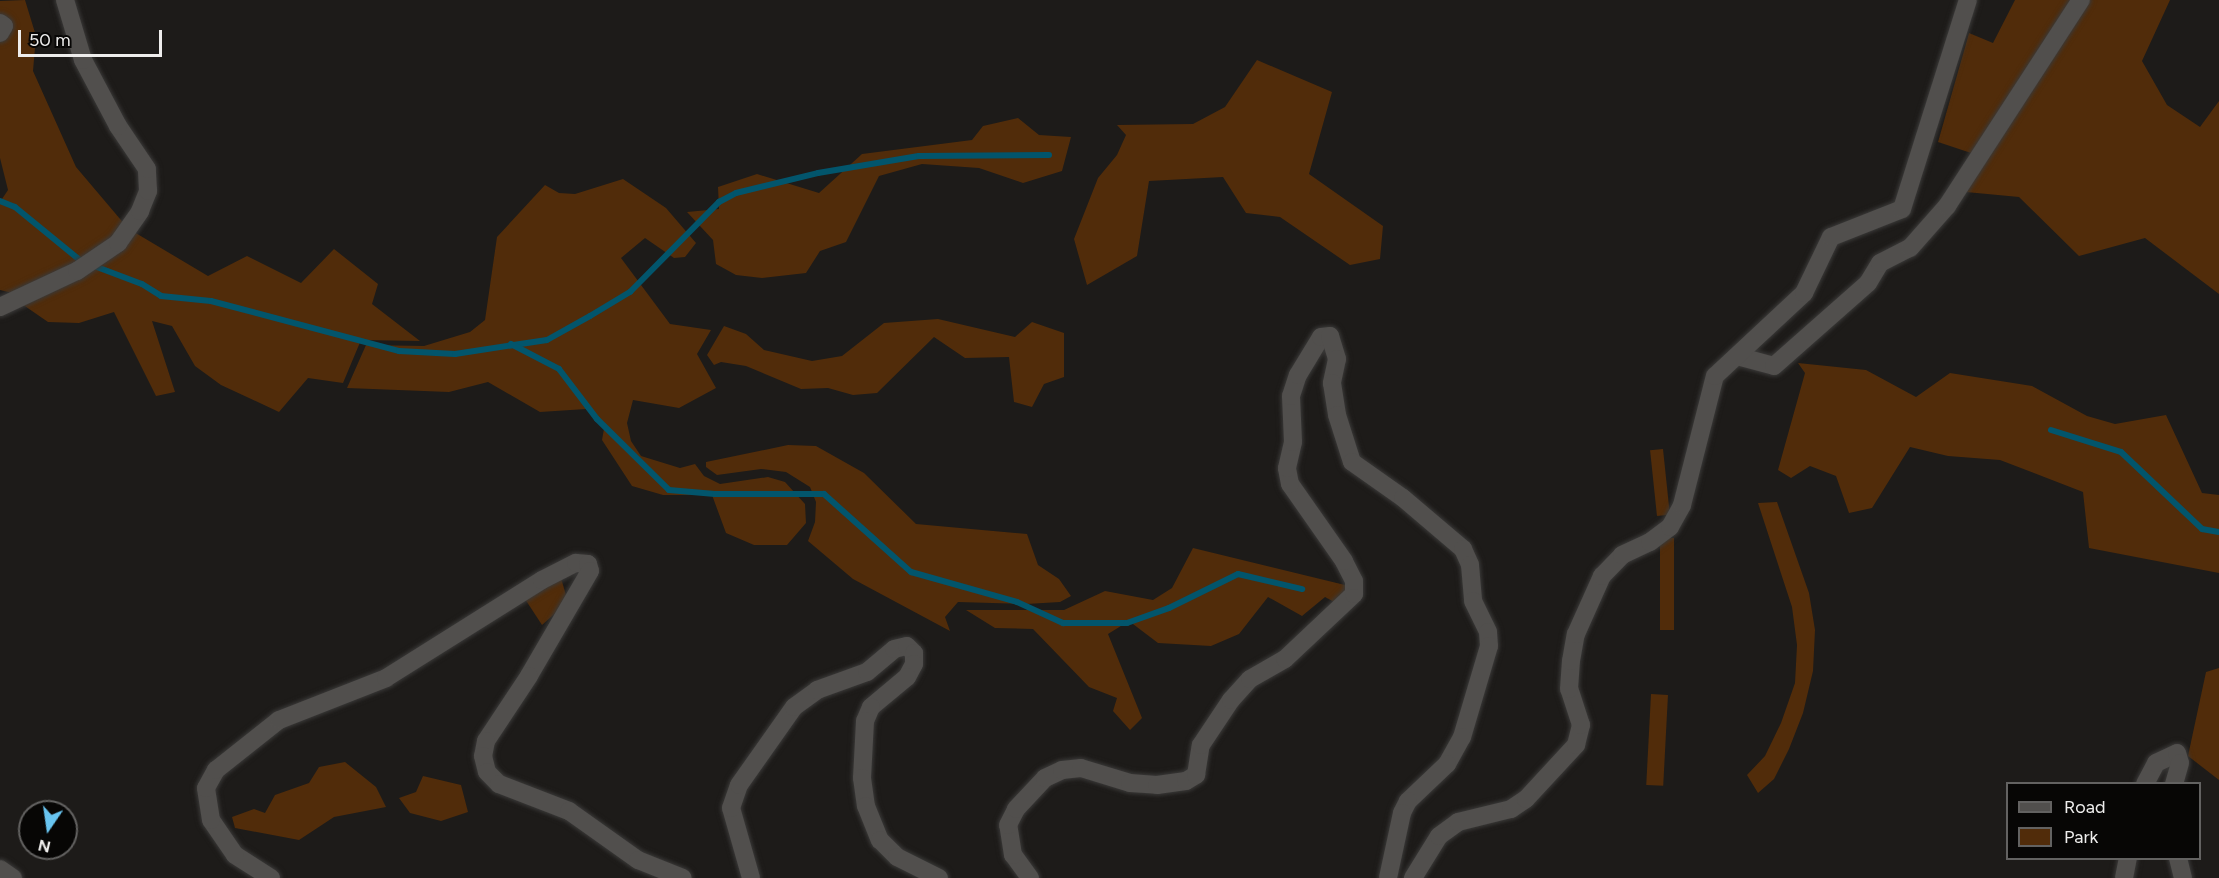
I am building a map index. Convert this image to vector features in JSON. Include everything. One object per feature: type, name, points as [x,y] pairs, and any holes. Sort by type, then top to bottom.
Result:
[{"type":"street","points":[[0,307],[77,271],[118,243],[140,212],[148,191],[147,169],[118,126],[83,60],[65,0]]},
{"type":"street","points":[[1413,878],[1439,836],[1458,822],[1511,809],[1526,799],[1576,745],[1581,725],[1569,689],[1571,661],[1588,605],[1602,576],[1622,555],[1670,527],[1682,506],[1715,376],[1804,293],[1831,237],[1902,209],[1968,0]]},
{"type":"street","points":[[1737,356],[1774,366],[1868,283],[1880,263],[1910,248],[1947,206],[2081,0]]},
{"type":"street","points":[[0,23],[4,26],[0,33]]},
{"type":"street","points":[[1030,878],[1013,855],[1008,825],[1016,809],[1045,778],[1062,770],[1081,768],[1130,783],[1157,785],[1186,781],[1196,775],[1201,745],[1231,700],[1250,679],[1285,659],[1354,594],[1354,581],[1344,561],[1290,484],[1287,468],[1293,442],[1291,396],[1298,375],[1321,337],[1330,336],[1336,352],[1332,383],[1337,415],[1352,462],[1403,498],[1463,549],[1470,565],[1473,601],[1488,632],[1489,646],[1462,737],[1447,764],[1408,801],[1402,813],[1388,878]]},
{"type":"street","points":[[271,878],[235,855],[211,820],[206,788],[216,770],[287,715],[386,678],[542,580],[576,563],[588,564],[590,571],[530,676],[486,741],[483,756],[487,772],[499,784],[569,811],[638,860],[683,878]]},
{"type":"street","points":[[751,878],[731,808],[739,785],[794,707],[817,690],[867,672],[894,649],[907,646],[914,652],[910,671],[871,707],[865,721],[862,778],[866,806],[880,840],[897,857],[939,878]]},
{"type":"street","points":[[2146,782],[2156,763],[2177,753],[2180,763],[2174,782]]},
{"type":"street","points":[[2124,878],[2128,860]]},
{"type":"street","points":[[2178,860],[2183,878]]},
{"type":"street","points":[[0,868],[13,878]]},
{"type":"green space","points":[[25,0],[36,36],[33,71],[76,167],[126,226],[113,242],[16,294],[0,290],[0,202],[8,190],[0,158],[0,1]]},
{"type":"green space","points":[[2015,0],[2075,0],[1977,155],[1938,142],[1969,33],[1993,43]]},
{"type":"green space","points":[[2087,0],[2170,0],[2142,61],[2167,105],[2200,127],[2219,101],[2219,294],[2145,238],[2079,256],[2019,197],[1966,192]]},
{"type":"green space","points":[[1257,60],[1332,92],[1309,174],[1383,226],[1380,259],[1350,265],[1280,217],[1246,213],[1223,177],[1149,181],[1137,256],[1087,285],[1074,239],[1098,178],[1117,155],[1126,135],[1117,125],[1193,124],[1225,107]]},
{"type":"green space","points":[[1018,118],[1039,135],[1071,137],[1062,171],[1023,183],[979,168],[922,164],[879,176],[846,242],[820,251],[806,273],[762,278],[736,275],[716,264],[713,240],[687,212],[719,209],[718,187],[757,174],[819,193],[862,154],[972,140],[983,126]]},
{"type":"green space","points":[[623,179],[666,208],[696,243],[685,257],[674,258],[645,238],[621,258],[670,324],[711,330],[697,354],[716,388],[679,408],[633,400],[627,423],[631,441],[641,456],[680,468],[695,464],[704,476],[720,484],[768,477],[785,482],[805,504],[806,523],[787,545],[754,545],[726,533],[712,495],[663,495],[632,486],[602,440],[605,423],[586,409],[540,412],[488,382],[449,392],[347,388],[366,345],[424,346],[470,332],[485,320],[497,237],[545,185],[559,193],[575,194]]},
{"type":"green space","points":[[134,232],[208,276],[247,256],[301,283],[334,249],[378,284],[372,304],[420,341],[361,340],[343,383],[308,378],[279,412],[221,385],[195,366],[172,326],[152,321],[175,392],[156,396],[114,312],[79,323],[48,322],[19,302]]},
{"type":"green space","points":[[938,319],[1015,337],[1032,322],[1064,333],[1064,377],[1044,384],[1032,407],[1014,402],[1009,357],[965,358],[934,337],[877,393],[853,395],[828,388],[801,389],[746,366],[721,362],[714,365],[707,355],[724,326],[746,334],[764,350],[812,361],[842,356],[884,323]]},
{"type":"green space","points":[[1798,363],[1866,370],[1916,397],[1950,373],[2032,386],[2087,416],[2115,424],[2166,415],[2202,493],[2219,495],[2219,573],[2089,548],[2083,492],[2000,460],[1948,456],[1910,447],[1872,508],[1849,513],[1836,476],[1810,466],[1791,478],[1778,470],[1805,373]]},
{"type":"green space","points":[[788,445],[816,446],[864,473],[916,524],[1027,534],[1038,565],[1059,579],[1071,596],[1060,602],[1026,604],[958,602],[945,617],[950,631],[853,579],[808,541],[815,522],[816,502],[810,487],[786,472],[761,469],[717,475],[706,467],[706,462]]},
{"type":"green space","points":[[1663,449],[1670,515],[1657,516],[1650,450]]},
{"type":"green space","points":[[1777,502],[1809,593],[1815,630],[1813,671],[1803,713],[1789,749],[1774,779],[1758,793],[1747,775],[1765,756],[1781,723],[1795,683],[1797,645],[1792,607],[1758,503]]},
{"type":"green space","points":[[1660,538],[1674,538],[1674,630],[1660,630]]},
{"type":"green space","points":[[1193,548],[1349,586],[1336,603],[1325,597],[1302,616],[1268,597],[1239,634],[1211,646],[1158,643],[1129,621],[1108,634],[1142,718],[1130,730],[1113,711],[1117,698],[1089,687],[1033,629],[995,628],[966,610],[1064,610],[1105,591],[1153,600],[1172,588]]},
{"type":"green space","points":[[561,578],[568,602],[542,625],[525,599]]},
{"type":"green space","points":[[2219,668],[2219,780],[2188,756],[2206,672]]},
{"type":"green space","points":[[1651,694],[1668,695],[1663,786],[1646,785]]},
{"type":"green space","points":[[345,762],[376,787],[386,807],[334,817],[299,840],[235,828],[232,817],[254,809],[265,813],[275,795],[309,783],[319,767]]},
{"type":"green space","points":[[423,776],[461,785],[468,812],[441,821],[410,813],[399,798],[416,792]]},
{"type":"waterway","points":[[0,201],[15,207],[81,261],[142,284],[161,296],[211,301],[399,351],[455,354],[547,340],[590,316],[630,292],[719,202],[736,193],[818,173],[919,156],[1049,155]]},
{"type":"waterway","points":[[511,344],[559,369],[597,419],[669,490],[715,494],[824,494],[911,572],[1017,602],[1063,623],[1127,623],[1169,608],[1238,574],[1302,589]]},
{"type":"waterway","points":[[2051,430],[2121,452],[2202,529],[2219,532]]}]
